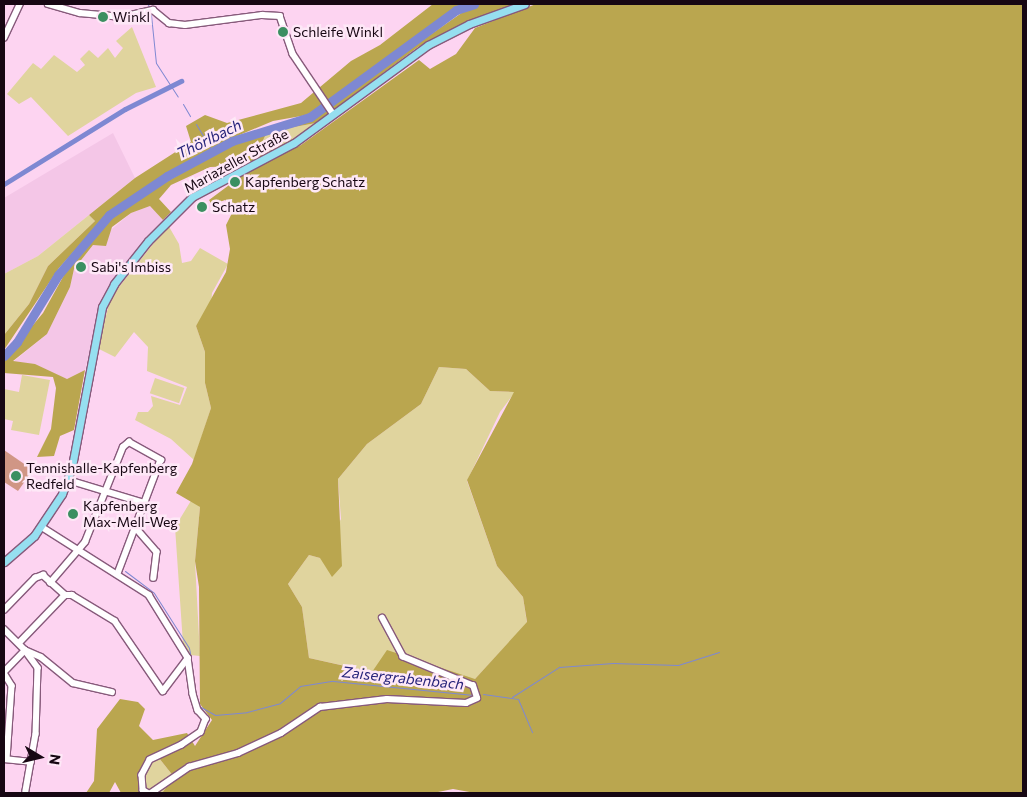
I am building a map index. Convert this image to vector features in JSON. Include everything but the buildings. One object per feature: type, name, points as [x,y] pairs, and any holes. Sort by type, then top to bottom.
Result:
[{"type":"main road","name":"Mariazeller Straße","points":[[4,562],[42,527],[68,480],[98,320],[106,296],[124,269],[192,197],[294,143],[438,39],[525,4]]},
{"type":"street","points":[[4,38],[20,4]]},
{"type":"street","points":[[48,4],[67,11],[122,17],[153,7],[169,23],[185,26],[280,16],[293,54],[333,114]]},
{"type":"street","points":[[67,11],[71,4]]},
{"type":"street","points":[[50,582],[80,550],[96,522],[123,447],[129,442],[161,458],[144,503],[137,529],[118,574]]},
{"type":"street","points":[[68,480],[144,503]]},
{"type":"street","points":[[42,527],[118,574],[148,596],[188,658],[193,694],[198,710],[206,719],[200,732],[182,745],[150,760],[142,775],[143,790],[148,793]]},
{"type":"street","points":[[137,529],[156,552],[154,578]]},
{"type":"street","points":[[4,610],[35,578],[43,575],[65,595],[78,596],[97,608],[128,637],[163,691],[188,658]]},
{"type":"street","points":[[19,643],[65,595]]},
{"type":"street","points":[[152,793],[189,767],[238,753],[281,733],[320,706],[387,699],[466,703],[477,698],[473,686],[403,657],[382,618]]},
{"type":"street","points":[[4,629],[19,643],[38,668],[40,693],[26,791]]},
{"type":"street","points":[[25,650],[4,673],[12,686],[5,759],[31,762]]},
{"type":"street","points":[[25,650],[41,657],[73,683],[112,692]]},
{"type":"shaded area","points":[[433,4],[465,4],[307,115],[273,121],[230,139],[108,213],[59,268],[4,350],[4,335],[29,304],[48,266],[95,221],[89,215],[135,178],[191,142],[186,126],[205,115],[227,123],[301,103],[351,61],[380,45]]},
{"type":"shaded area","points":[[515,4],[478,17],[418,47],[316,123],[267,132],[253,161],[241,166],[210,167],[171,185],[159,199],[171,212],[163,220],[150,206],[131,213],[112,227],[106,246],[93,245],[74,269],[70,287],[47,334],[13,361],[35,364],[67,379],[85,370],[74,430],[60,436],[54,456],[37,457],[51,429],[56,388],[53,377],[4,373],[4,360],[43,313],[74,257],[106,223],[147,193],[222,150],[264,131],[311,118],[473,5]]},
{"type":"shaded area","points":[[536,4],[1023,4],[1023,793],[475,793],[453,789],[433,793],[162,793],[174,777],[159,758],[150,757],[142,771],[139,793],[121,793],[115,782],[109,793],[86,793],[94,781],[97,729],[120,699],[138,702],[145,709],[139,726],[153,740],[187,733],[195,746],[212,720],[200,704],[199,587],[195,561],[200,507],[176,493],[192,464],[211,408],[205,383],[205,352],[196,326],[226,272],[230,249],[226,225],[233,211],[231,204],[225,200],[212,205],[209,200],[244,174],[301,145],[419,60],[430,69],[456,54],[475,28]],"holes":[[[439,367],[466,369],[490,391],[514,392],[467,480],[497,566],[523,597],[527,622],[475,679],[387,650],[372,672],[309,658],[302,607],[288,584],[309,555],[320,558],[332,577],[342,566],[338,479],[367,444],[421,404]]]},
{"type":"shaded area","points":[[132,27],[156,87],[136,93],[68,136],[31,97],[19,104],[7,94],[33,63],[41,69],[54,55],[77,72],[85,65],[80,59],[89,50],[98,58],[108,48],[115,58],[123,48],[116,41]]},
{"type":"shaded area","points":[[316,123],[298,138],[253,161],[267,132]]},
{"type":"shaded area","points":[[113,133],[135,178],[38,256],[4,274],[4,198]]},
{"type":"shaded area","points":[[150,206],[163,220],[103,296],[85,370],[67,379],[13,362],[47,334],[70,287],[74,269],[93,245],[131,213]]},
{"type":"shaded area","points":[[89,215],[95,221],[48,266],[29,304],[4,335],[4,274],[38,256]]},
{"type":"shaded area","points":[[168,225],[179,244],[182,263],[191,261],[200,248],[228,264],[212,293],[211,306],[196,326],[205,352],[205,383],[211,408],[194,460],[171,439],[135,420],[138,412],[148,412],[153,406],[151,396],[180,405],[187,387],[147,371],[148,347],[134,332],[115,357],[97,348],[111,297]]},
{"type":"shaded area","points":[[439,367],[466,369],[490,391],[515,392],[500,412],[467,481],[497,566],[523,597],[527,623],[475,679],[373,672],[309,658],[302,607],[288,584],[309,555],[320,558],[341,519],[338,479],[367,444],[421,404]]},
{"type":"shaded area","points":[[22,375],[50,380],[39,435],[11,430],[13,421],[4,419],[4,389],[19,392]]},
{"type":"shaded area","points":[[155,378],[184,388],[179,403],[150,393]]},
{"type":"shaded area","points":[[192,499],[200,507],[195,561],[200,656],[190,655],[183,644],[175,527]]},
{"type":"shaded area","points":[[150,757],[159,758],[174,777],[162,793],[139,793],[142,771]]},
{"type":"waterway","points":[[148,4],[149,8]]},
{"type":"waterway","name":"Thörlbach","points":[[4,356],[17,342],[58,275],[109,215],[167,176],[232,141],[310,117],[456,10],[474,4]]},
{"type":"waterway","points":[[151,15],[156,63],[178,97]]},
{"type":"waterway","points":[[4,184],[125,109],[181,81]]},
{"type":"waterway","points":[[183,104],[190,116]]},
{"type":"waterway","points":[[196,124],[212,151]]},
{"type":"waterway","name":"Zaisergrabenbach","points":[[125,571],[154,593],[189,648],[191,658]]},
{"type":"waterway","points":[[512,697],[559,667],[613,663],[678,665],[719,652]]},
{"type":"waterway","name":"Zaisergrabenbach","points":[[199,706],[215,715],[247,712],[280,703],[300,686],[333,681],[473,695]]},
{"type":"waterway","name":"Zaisergrabenbach","points":[[483,694],[518,699],[532,732]]},
{"type":"place","name":"Winkl","points":[[103,17]]},
{"type":"place","name":"Schleife Winkl","points":[[283,32]]},
{"type":"place","name":"Kapfenberg Schatz","points":[[235,182]]},
{"type":"place","name":"Schatz","points":[[202,207]]},
{"type":"place","name":"Sabi's Imbiss","points":[[81,267]]},
{"type":"place","name":"Tennishalle-Kapfenberg Redfeld","points":[[16,476]]},
{"type":"place","name":"Kapfenberg Max-Mell-Weg","points":[[73,514]]}]
